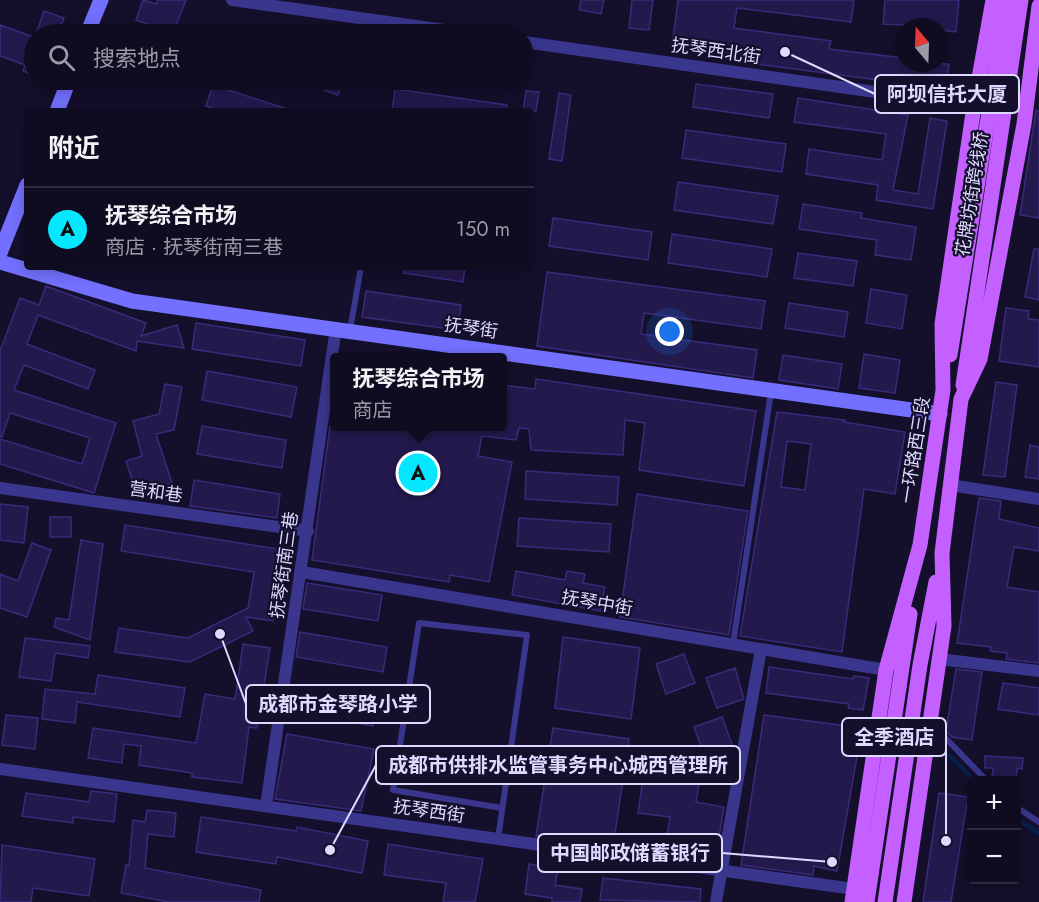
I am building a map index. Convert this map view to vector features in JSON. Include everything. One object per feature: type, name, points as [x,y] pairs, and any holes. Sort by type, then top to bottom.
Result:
[{"type":"main road","name":"一环路西三段","points":[[853,895],[886,670],[920,545],[944,390],[942,324],[974,106],[993,0]]},
{"type":"main road","name":"花牌坊街跨线桥","points":[[944,390],[1006,0]]},
{"type":"main road","name":"花牌坊街跨线桥","points":[[961,399],[1021,0]]},
{"type":"main road","name":"一环路西三段","points":[[904,902],[944,626],[942,553],[961,399],[980,359],[1024,124],[1039,6]]},
{"type":"main road","points":[[867,902],[920,545]]},
{"type":"main road","points":[[885,902],[920,664],[942,553]]},
{"type":"street","points":[[91,24],[101,0]]},
{"type":"street","points":[[232,0],[402,24]]},
{"type":"street","name":"抚琴西北街","points":[[534,43],[974,106]]},
{"type":"street","points":[[58,108],[65,90]]},
{"type":"street","points":[[0,253],[24,193]]},
{"type":"street","name":"抚琴街","points":[[0,262],[24,269]]},
{"type":"street","name":"抚琴街","points":[[27,270],[132,301],[940,414]]},
{"type":"street","name":"抚琴街南三巷","points":[[339,353],[343,329]]},
{"type":"street","name":"抚琴街南三巷","points":[[266,806],[330,404]]},
{"type":"street","points":[[950,485],[1039,499]]},
{"type":"street","name":"营和巷","points":[[0,488],[308,531]]},
{"type":"street","name":"抚琴中街","points":[[302,572],[886,670]]},
{"type":"street","points":[[716,902],[761,649]]},
{"type":"street","points":[[939,659],[1039,671]]},
{"type":"street","name":"抚琴西街","points":[[0,769],[721,870],[853,895]]},
{"type":"lane","points":[[343,329],[360,270]]},
{"type":"lane","points":[[733,644],[771,391]]},
{"type":"lane","points":[[498,839],[527,635],[419,623],[393,790],[502,808]]},
{"type":"lane","points":[[929,720],[982,776]]},
{"type":"lane","points":[[1021,810],[1039,822]]},
{"type":"building","points":[[143,0],[156,4],[158,0],[186,0],[177,24],[147,24],[136,20]]},
{"type":"building","points":[[581,0],[604,0],[601,14],[579,10]]},
{"type":"building","points":[[632,0],[653,0],[649,30],[629,28]]},
{"type":"building","points":[[678,0],[854,0],[851,22],[737,8],[734,28],[831,41],[829,49],[895,57],[895,72],[948,72],[946,89],[741,62],[741,57],[672,47]]},
{"type":"building","points":[[885,0],[959,0],[956,32],[949,31],[949,18],[895,18],[895,25],[883,24]]},
{"type":"building","points":[[44,11],[64,18],[62,24],[39,24]]},
{"type":"building","points":[[0,25],[24,33],[24,65],[0,56]]},
{"type":"building","points":[[696,84],[773,94],[769,118],[693,107]]},
{"type":"building","points":[[211,90],[228,90],[284,108],[212,108],[206,106]]},
{"type":"building","points":[[324,90],[340,90],[338,95]]},
{"type":"building","points":[[395,90],[507,105],[507,108],[392,108]]},
{"type":"building","points":[[526,91],[539,92],[536,111],[534,108],[523,108]]},
{"type":"building","points":[[559,93],[571,95],[562,161],[549,159]]},
{"type":"building","points":[[798,98],[908,115],[893,190],[918,194],[930,118],[947,121],[933,209],[876,200],[878,185],[806,174],[809,149],[882,160],[886,134],[794,122]]},
{"type":"building","points":[[1036,110],[1039,111],[1039,218],[1020,215]]},
{"type":"building","points":[[686,130],[786,144],[782,172],[682,158]]},
{"type":"building","points":[[678,182],[778,196],[773,224],[674,210]]},
{"type":"building","points":[[803,204],[862,213],[861,218],[916,227],[911,260],[875,255],[877,240],[799,229]]},
{"type":"building","points":[[553,218],[652,232],[648,260],[549,246]]},
{"type":"building","points":[[672,234],[772,249],[767,277],[668,263]]},
{"type":"building","points":[[1034,249],[1039,249],[1039,300],[1025,297]]},
{"type":"building","points":[[798,253],[857,261],[853,286],[794,278]]},
{"type":"building","points":[[404,270],[465,270],[463,282],[404,273]]},
{"type":"building","points":[[547,272],[765,301],[761,329],[644,313],[641,334],[757,350],[753,378],[537,346]]},
{"type":"building","points":[[46,286],[146,323],[141,336],[177,325],[184,348],[137,341],[136,351],[38,315],[27,344],[95,370],[88,389],[24,365],[14,390],[116,423],[94,493],[0,464],[0,439],[82,464],[90,438],[10,413],[2,437],[0,437],[0,351],[20,298],[39,305]]},
{"type":"building","points":[[871,289],[907,295],[902,329],[866,323]]},
{"type":"building","points":[[366,291],[461,305],[457,330],[362,317]]},
{"type":"building","points":[[789,303],[848,312],[844,337],[785,328]]},
{"type":"building","points":[[1006,308],[1029,311],[1028,319],[1039,320],[1039,367],[999,361]]},
{"type":"building","points":[[196,323],[305,340],[301,366],[192,349]]},
{"type":"building","points":[[864,354],[900,360],[895,393],[859,388]]},
{"type":"building","points":[[783,355],[842,364],[838,389],[779,380]]},
{"type":"building","points":[[207,371],[297,387],[291,417],[202,400]]},
{"type":"building","points":[[536,379],[756,411],[744,486],[639,470],[645,423],[625,420],[623,455],[531,450],[529,429],[519,428],[516,440],[482,436],[478,456],[512,462],[489,582],[450,575],[449,582],[312,560],[330,426],[330,431],[507,431],[507,386],[535,389]]},
{"type":"building","points":[[996,382],[1017,385],[1005,477],[983,475]]},
{"type":"building","points":[[165,384],[182,387],[174,430],[156,434],[172,483],[137,495],[126,461],[142,456],[133,421],[159,414]]},
{"type":"building","points":[[777,412],[845,420],[844,422],[905,432],[895,494],[864,489],[842,652],[740,636]],"holes":[[[787,441],[811,444],[805,490],[781,487]]]},
{"type":"building","points":[[202,426],[286,440],[282,468],[197,454]]},
{"type":"building","points":[[1030,445],[1039,447],[1039,479],[1025,477]]},
{"type":"building","points":[[526,471],[619,477],[617,505],[525,499]]},
{"type":"building","points":[[194,480],[280,494],[277,518],[190,506]]},
{"type":"building","points":[[637,494],[748,511],[729,635],[620,617]]},
{"type":"building","points":[[979,498],[1001,501],[999,519],[1039,528],[1039,551],[1014,547],[1007,587],[1039,592],[1039,663],[1006,659],[1007,653],[990,651],[991,647],[957,643]]},
{"type":"building","points":[[0,504],[28,507],[24,543],[0,540]]},
{"type":"building","points":[[50,517],[71,517],[71,537],[50,537]]},
{"type":"building","points":[[519,518],[611,524],[609,552],[517,546]]},
{"type":"building","points":[[125,525],[284,550],[273,621],[246,617],[253,631],[190,662],[115,652],[119,628],[188,638],[248,608],[254,572],[121,551]]},
{"type":"building","points":[[81,540],[103,544],[90,640],[54,627],[56,618],[69,620]]},
{"type":"building","points":[[32,543],[51,550],[27,617],[0,608],[0,574],[18,581]]},
{"type":"building","points":[[516,571],[565,580],[567,571],[585,574],[583,583],[605,587],[600,611],[512,595]]},
{"type":"building","points":[[307,583],[382,595],[378,621],[303,609]]},
{"type":"building","points":[[300,632],[387,647],[383,672],[296,657]]},
{"type":"building","points":[[563,637],[640,648],[631,719],[555,708]]},
{"type":"building","points":[[25,638],[90,646],[88,658],[55,653],[51,681],[19,677]]},
{"type":"building","points":[[243,644],[270,648],[257,728],[249,727],[242,783],[192,777],[192,773],[139,765],[141,746],[124,744],[122,763],[88,758],[93,728],[196,743],[205,694],[235,699]]},
{"type":"building","points":[[684,654],[695,683],[666,694],[656,664]]},
{"type":"building","points":[[769,667],[853,679],[854,676],[869,678],[863,710],[848,708],[849,704],[766,693]]},
{"type":"building","points":[[735,668],[744,699],[717,708],[706,678]]},
{"type":"building","points":[[956,669],[982,672],[972,740],[952,737],[946,731]]},
{"type":"building","points":[[98,675],[185,688],[180,717],[77,702],[75,723],[42,719],[45,689],[95,694]]},
{"type":"building","points":[[1003,683],[1039,688],[1039,715],[998,709]]},
{"type":"building","points":[[292,686],[378,701],[373,726],[288,711]]},
{"type":"building","points":[[6,715],[38,718],[35,749],[2,745]]},
{"type":"building","points":[[764,715],[862,728],[837,871],[814,866],[813,875],[741,865]]},
{"type":"building","points":[[722,717],[733,747],[705,757],[694,727]]},
{"type":"building","points":[[553,728],[629,739],[613,847],[536,836]]},
{"type":"building","points":[[287,734],[374,749],[361,811],[275,799]]},
{"type":"building","points":[[985,756],[1023,758],[1022,769],[1017,768],[1016,776],[992,776],[993,768],[985,768]]},
{"type":"building","points":[[673,767],[701,771],[696,802],[724,807],[719,837],[695,833],[692,853],[665,849],[670,817],[638,813],[643,778],[670,783]]},
{"type":"building","points":[[91,791],[117,794],[114,822],[73,817],[73,823],[22,816],[26,793],[89,802]]},
{"type":"building","points":[[939,793],[967,797],[951,902],[923,902]]},
{"type":"building","points":[[147,810],[176,813],[174,837],[148,834],[145,868],[261,890],[259,902],[168,902],[121,893],[126,865],[129,865],[133,820],[145,822]]},
{"type":"building","points":[[201,817],[296,831],[297,827],[368,841],[362,873],[277,857],[276,864],[196,852]]},
{"type":"building","points":[[388,844],[483,859],[475,902],[443,902],[446,883],[384,875]]},
{"type":"building","points":[[2,845],[95,859],[89,896],[33,888],[31,902],[0,902]]},
{"type":"building","points":[[529,864],[558,869],[555,885],[582,889],[580,902],[552,902],[552,898],[525,894]]},
{"type":"building","points":[[603,878],[701,889],[700,902],[600,900]]},
{"type":"waterway","points":[[949,755],[970,776]]},
{"type":"waterway","points":[[1021,821],[1039,833]]},
{"type":"place","name":"阿坝信托大厦","points":[[785,52]]},
{"type":"place","name":"抚琴综合市场","points":[[418,473]]},
{"type":"place","name":"成都市金琴路小学","points":[[220,634]]},
{"type":"place","name":"全季酒店","points":[[946,841]]},
{"type":"place","name":"成都市供排水监管事务中心城西管理所","points":[[330,850]]},
{"type":"place","name":"中国邮政储蓄银行","points":[[832,862]]}]
